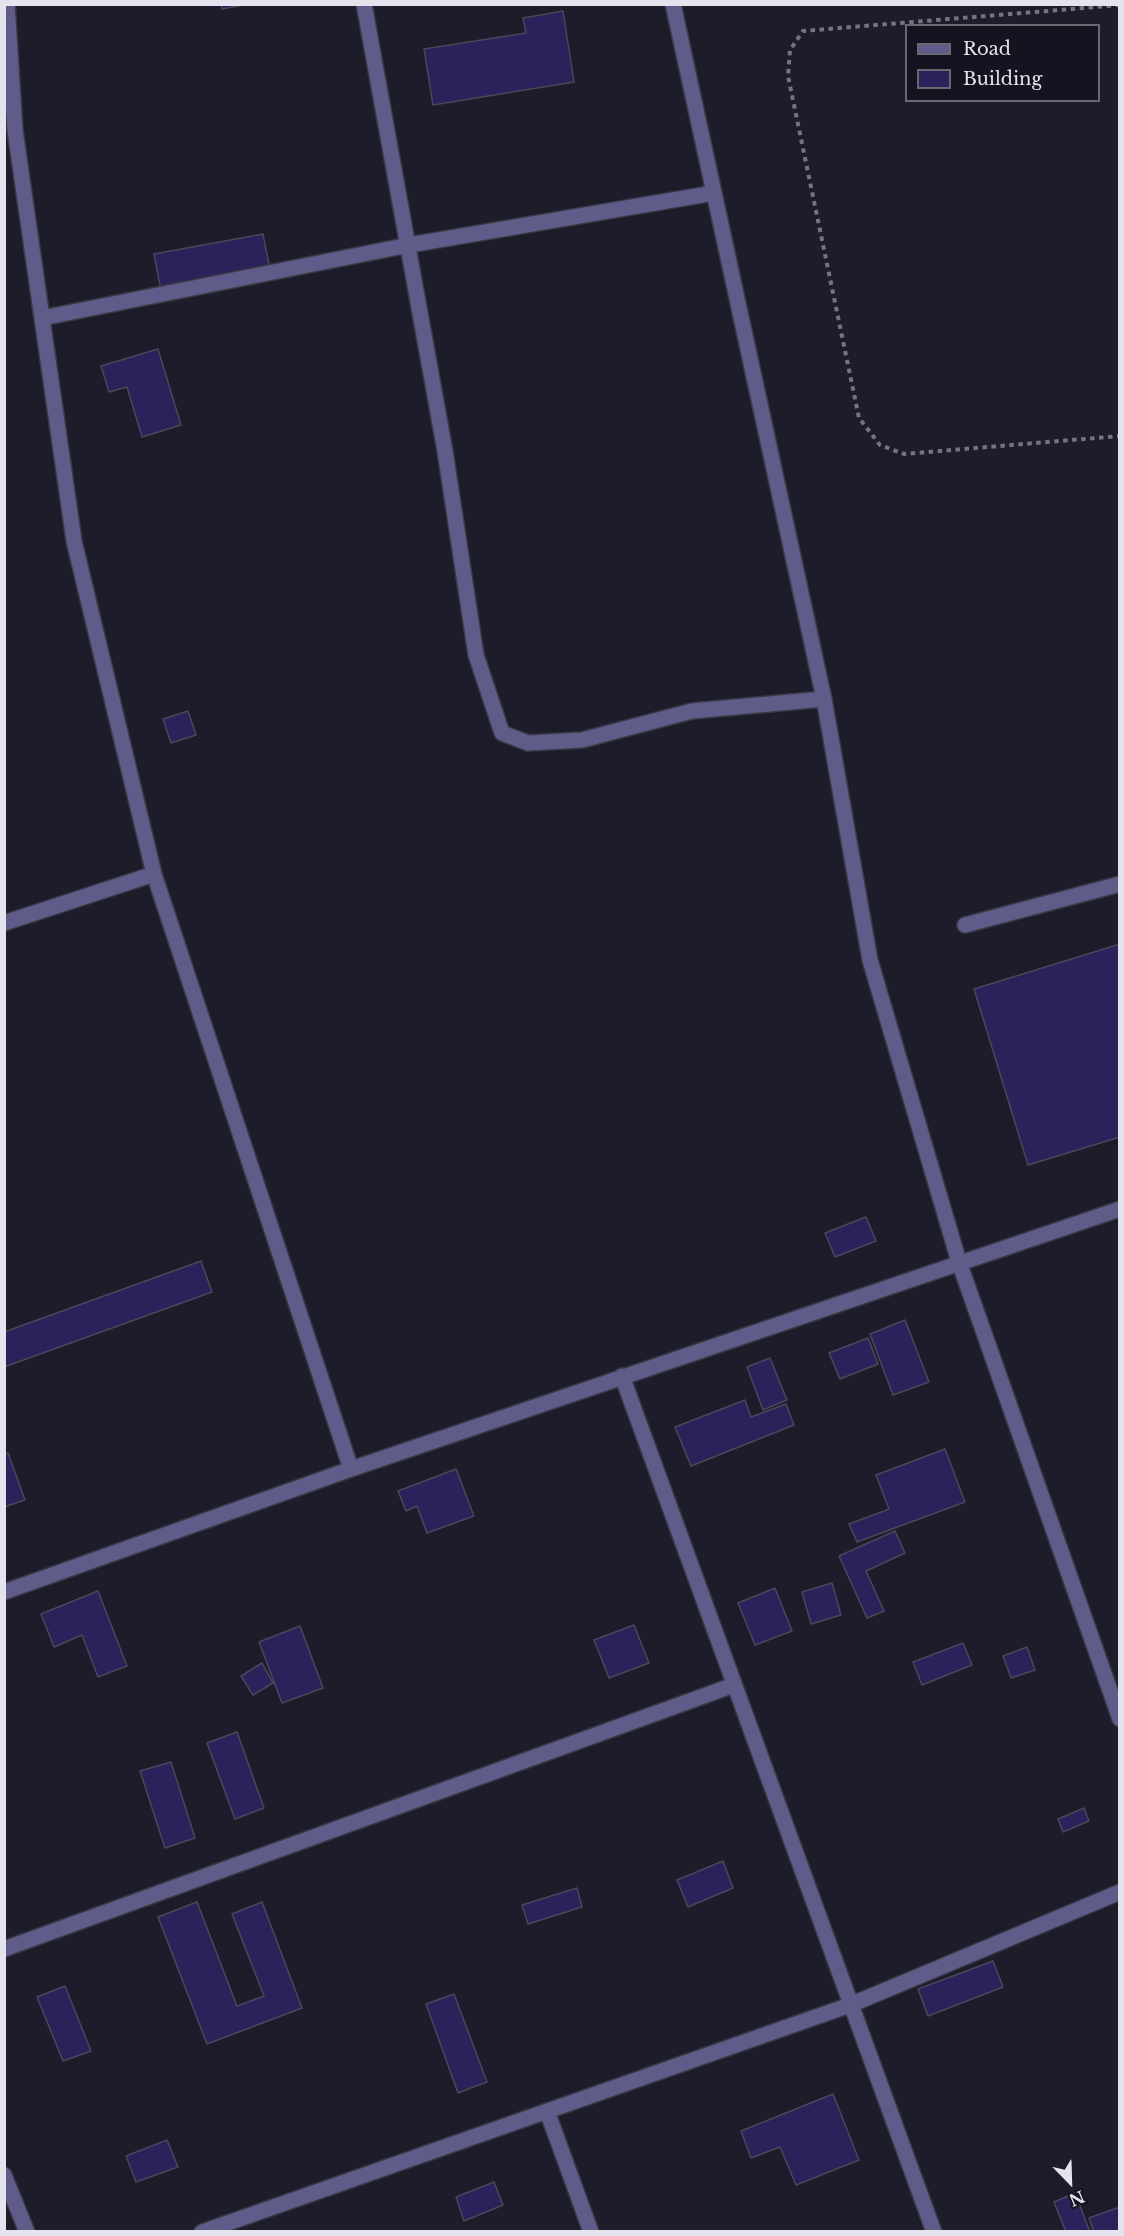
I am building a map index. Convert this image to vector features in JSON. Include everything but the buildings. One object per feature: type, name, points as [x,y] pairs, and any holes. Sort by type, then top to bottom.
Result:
[{"type":"street","points":[[7,4],[15,130],[74,541],[154,874],[351,1469]]},
{"type":"street","points":[[364,4],[409,245],[476,656],[502,734],[528,743],[582,740],[692,711],[824,699]]},
{"type":"street","points":[[673,4],[824,699],[870,960],[959,1262],[1119,1719]]},
{"type":"street","points":[[42,318],[409,245],[714,193]]},
{"type":"street","points":[[4,923],[154,874]]},
{"type":"street","points":[[965,925],[1119,884]]},
{"type":"street","points":[[4,1592],[351,1469],[1119,1209]]},
{"type":"street","points":[[622,1376],[934,2232]]},
{"type":"street","points":[[4,1949],[734,1685]]},
{"type":"street","points":[[202,2232],[850,2006],[1119,1892]]},
{"type":"street","points":[[547,2111],[591,2232]]},
{"type":"street","points":[[4,2175],[27,2232]]},
{"type":"path","points":[[1119,5],[803,31],[790,50],[788,76],[859,418],[880,445],[904,453],[1119,436]]}]
